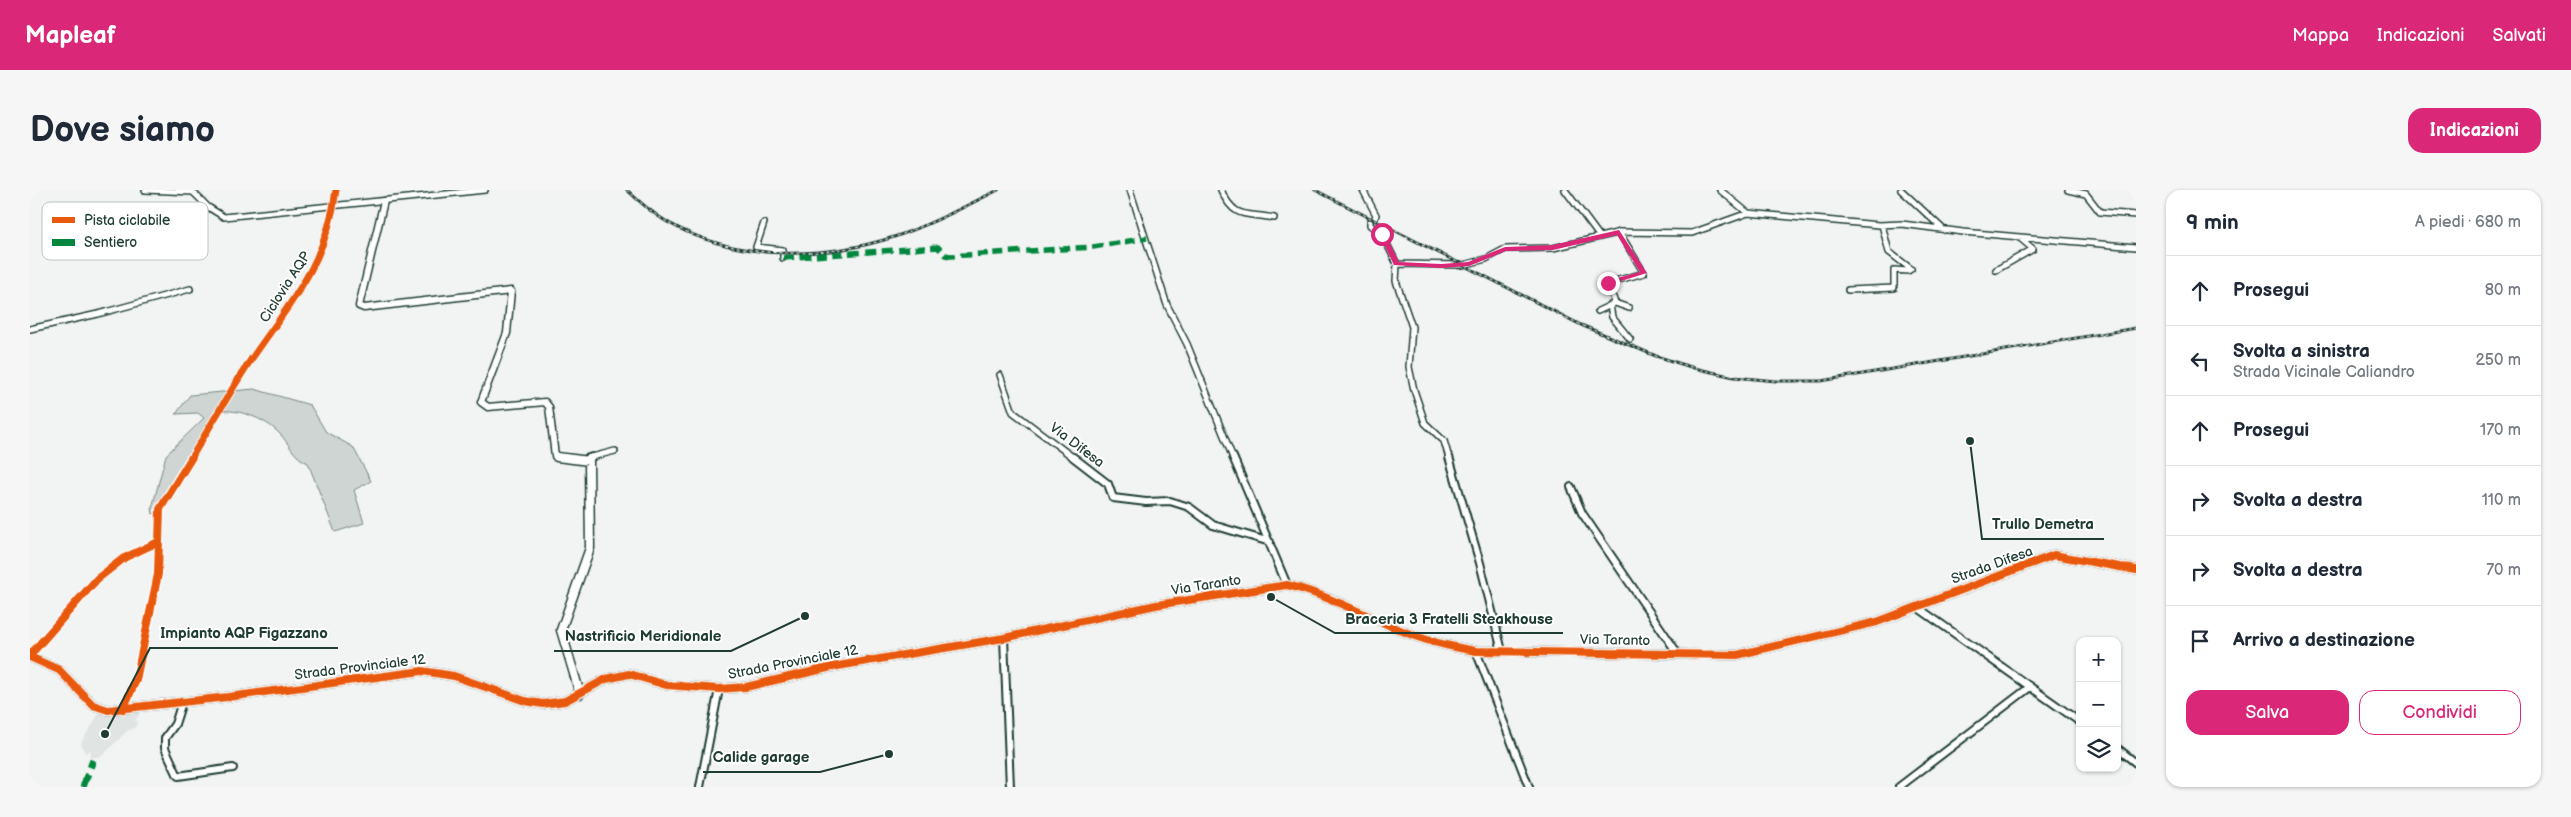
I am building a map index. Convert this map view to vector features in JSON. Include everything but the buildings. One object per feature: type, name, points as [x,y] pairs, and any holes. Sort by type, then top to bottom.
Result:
[{"type":"street","points":[[145,190],[193,192],[203,202]]},
{"type":"street","points":[[208,207],[224,217],[485,190]]},
{"type":"street","points":[[1130,190],[1140,214],[1168,307],[1189,347],[1191,358],[1287,585]]},
{"type":"street","points":[[1221,190],[1227,204],[1236,211],[1251,217],[1268,216],[1274,218]]},
{"type":"street","points":[[1363,190],[1376,215],[1370,225],[1382,234],[1397,264],[1396,281],[1412,327],[1409,367],[1414,390],[1425,422],[1444,441],[1480,564],[1502,651]]},
{"type":"street","points":[[1566,190],[1600,237]]},
{"type":"street","points":[[1720,190],[1748,213]]},
{"type":"street","points":[[1901,190],[1944,230]]},
{"type":"street","points":[[2068,190],[2086,194],[2100,212],[2136,214]]},
{"type":"street","points":[[384,201],[358,306],[364,308],[511,291],[507,333],[482,402],[488,407],[545,402],[549,407],[555,456],[562,460],[586,459],[615,451]]},
{"type":"street","points":[[1397,264],[1463,265],[1480,261],[1505,249],[1553,248],[1619,232],[1692,233],[1748,213],[1882,225],[1902,224],[1944,230],[2136,247]]},
{"type":"street","points":[[764,223],[756,246],[783,250],[783,258]]},
{"type":"street","points":[[1848,290],[1894,288],[1894,270],[1908,271],[1911,269],[1889,252],[1882,225]]},
{"type":"street","points":[[1619,232],[1644,273],[1608,283],[1612,304],[1612,317],[1629,335],[1630,339]]},
{"type":"street","points":[[1996,270],[2033,249],[2018,236]]},
{"type":"street","points":[[30,329],[98,314],[190,289]]},
{"type":"street","points":[[1598,310],[1612,304],[1629,308]]},
{"type":"street","name":"Via Difesa","points":[[1000,375],[1013,412],[1108,484],[1113,498],[1146,502],[1170,501],[1189,506],[1213,525],[1270,542]]},
{"type":"street","points":[[580,694],[561,630],[590,548],[589,465],[586,459]]},
{"type":"street","points":[[1571,487],[1582,513],[1678,654]]},
{"type":"street","points":[[30,657],[97,579],[124,558],[158,542]]},
{"type":"street","name":"Strada Difesa","points":[[1916,607],[2054,555],[2136,570]]},
{"type":"street","name":"Via Taranto","points":[[1141,608],[1287,585],[1308,590],[1429,641],[1476,651],[1737,654],[1877,622],[1916,607]]},
{"type":"street","points":[[1916,607],[2076,719]]},
{"type":"street","name":"Strada Provinciale 12","points":[[30,657],[59,670],[92,705],[99,708],[123,709],[422,670],[454,676],[525,701],[543,704],[565,701],[606,679],[629,674],[666,685],[719,690],[746,687],[832,666],[1004,638],[1141,608]]},
{"type":"street","points":[[1004,638],[1010,787]]},
{"type":"street","points":[[1476,651],[1529,787]]},
{"type":"street","points":[[1899,787],[2030,687]]},
{"type":"street","points":[[700,787],[719,690]]},
{"type":"street","points":[[182,702],[175,724],[165,738],[166,748],[178,776],[233,768]]},
{"type":"street","points":[[2121,751],[2136,763]]},
{"type":"shaded area","points":[[254,389],[310,405],[326,432],[353,447],[371,481],[354,490],[364,523],[335,532],[308,463],[295,454],[283,437],[266,423],[235,411],[219,411],[198,454],[166,509],[153,514],[152,508],[166,455],[204,418],[198,413],[176,414],[190,395]]},
{"type":"shaded area","points":[[143,708],[135,721],[138,721],[135,728],[127,731],[102,756],[90,758],[91,750],[85,753],[81,743],[100,712],[119,714]]},
{"type":"railway","points":[[627,190],[647,208],[669,223],[695,235],[751,250],[780,253],[838,250],[894,237],[934,221],[998,190]]},
{"type":"railway","points":[[1315,190],[1581,325],[1656,356],[1694,368],[1734,377],[1776,381],[1821,381],[2136,328]]},
{"type":"marked path","points":[[783,258],[938,247],[945,255],[950,256],[1093,247],[1147,238]]},
{"type":"marked path","points":[[83,787],[93,760]]},
{"type":"cycle path","name":"Ciclovia AQP","points":[[123,709],[136,680],[158,574],[160,549],[158,520],[160,509],[247,366],[304,283],[316,262],[326,239],[333,215],[336,190]]},
{"type":"cycle path","points":[[30,655],[97,579],[124,558],[158,542]]},
{"type":"cycle path","points":[[30,657],[59,670],[93,705],[108,710],[228,697],[422,671],[454,676],[525,701],[543,704],[565,701],[606,679],[629,674],[666,685],[719,689],[746,687],[832,667],[1004,638],[1156,605],[1287,585],[1307,590],[1407,633],[1446,646],[1476,651],[1737,655],[1877,622],[2054,555],[2136,570]]},
{"type":"place","name":"Trullo Demetra","points":[[1970,441]]},
{"type":"place","name":"Braceria 3 Fratelli Steakhouse","points":[[1271,597]]},
{"type":"place","name":"Nastrificio Meridionale","points":[[805,616]]},
{"type":"place","name":"Impianto AQP Figazzano","points":[[105,734]]},
{"type":"place","name":"Calide garage","points":[[889,754]]},
{"type":"route","points":[[1382,234],[1397,264],[1441,266],[1469,264],[1486,259],[1505,249],[1553,248],[1577,244],[1619,232],[1644,273],[1641,276],[1608,283]]}]
